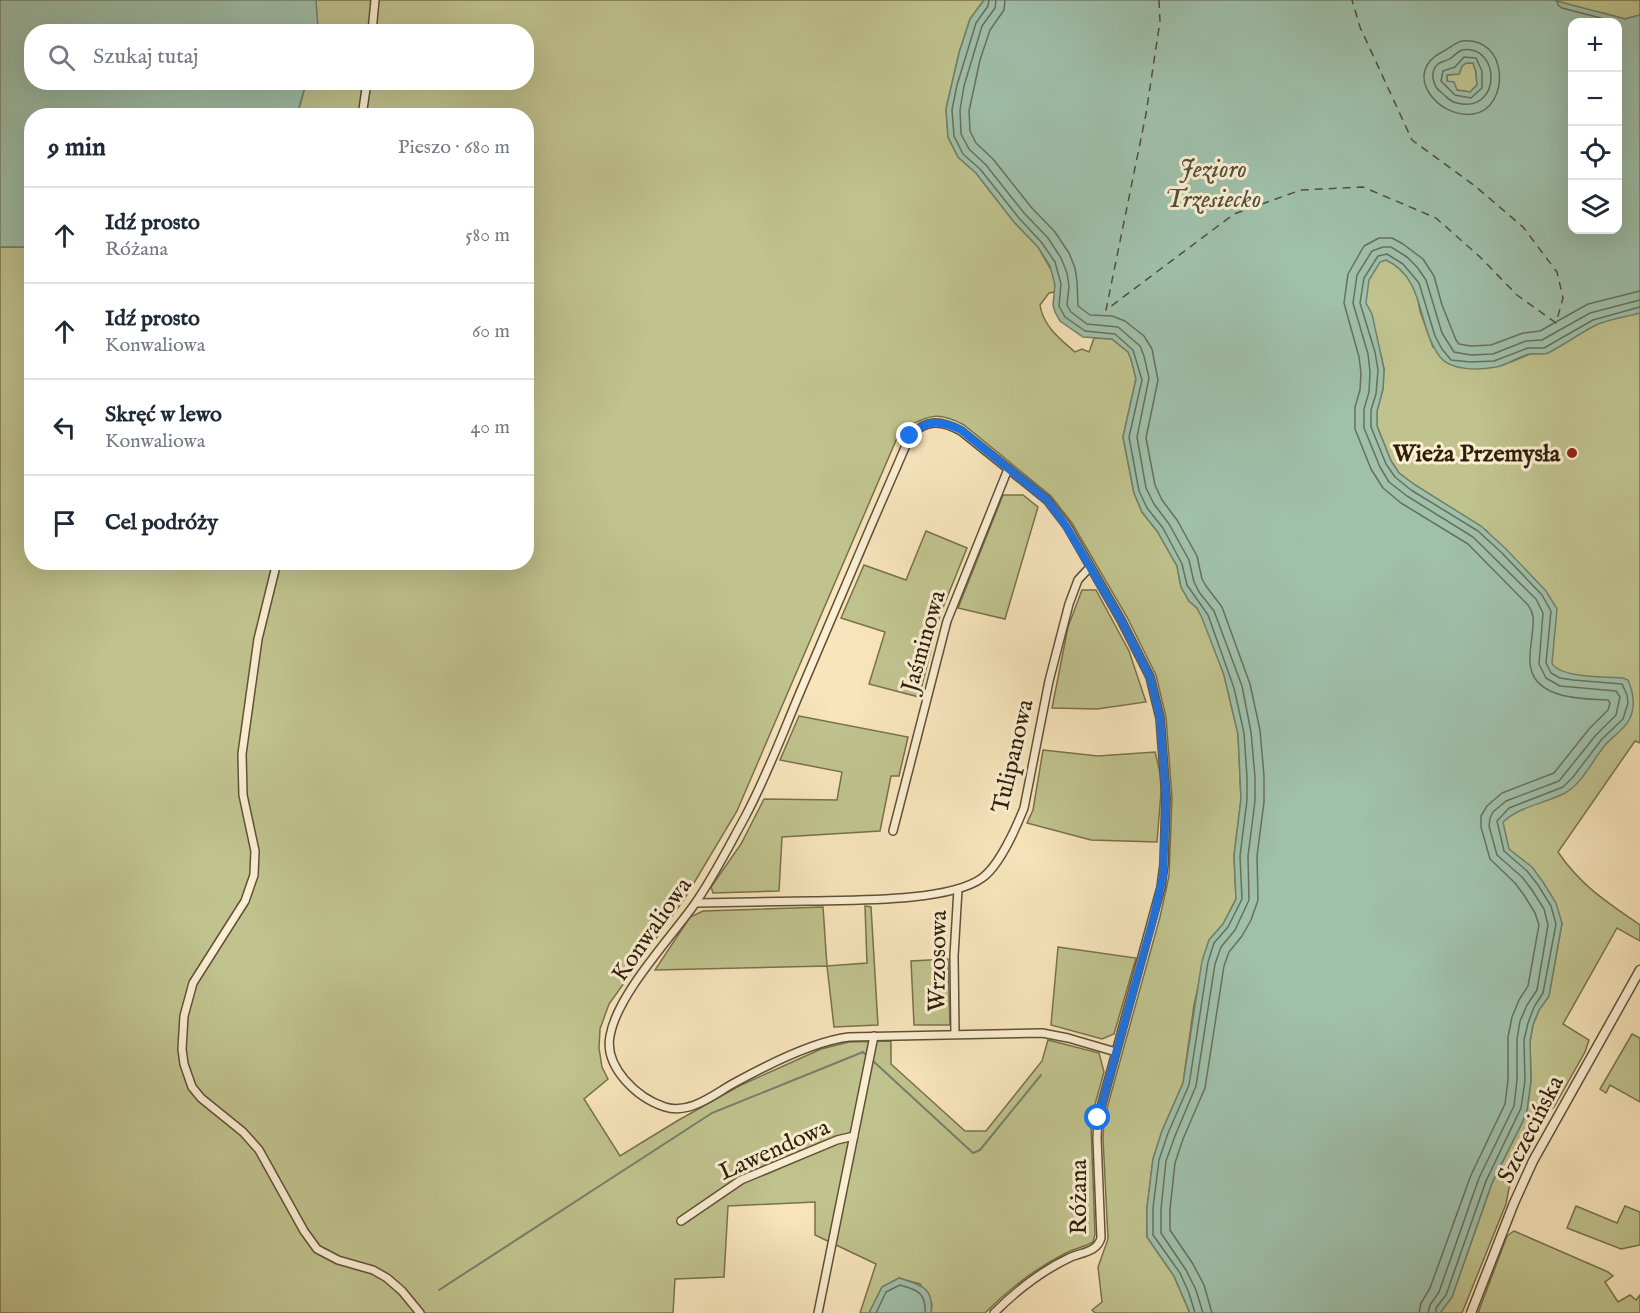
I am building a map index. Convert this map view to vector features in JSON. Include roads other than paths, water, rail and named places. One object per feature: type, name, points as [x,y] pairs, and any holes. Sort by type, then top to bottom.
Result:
[{"type":"street","points":[[373,24],[375,0]]},
{"type":"street","points":[[363,108],[366,90]]},
{"type":"street","name":"Konwaliowa","points":[[1008,469],[961,430],[948,424],[932,422],[917,429],[910,436],[747,813],[696,903],[622,1004],[611,1028],[609,1050],[612,1062],[630,1085],[663,1107],[673,1109],[698,1104],[736,1082],[832,1039],[955,1034],[1047,1034],[1116,1052]]},
{"type":"street","name":"Różana","points":[[994,1313],[1016,1293],[1047,1271],[1071,1257],[1093,1250],[1100,1243],[1102,1234],[1097,1127],[1161,887],[1166,798],[1160,718],[1150,677],[1121,620],[1066,526],[1047,500],[1008,469]]},
{"type":"street","name":"Jaśminowa","points":[[893,831],[947,621],[1008,469]]},
{"type":"street","name":"Tulipanowa","points":[[696,903],[883,899],[943,893],[958,889],[983,877],[992,868],[1024,808],[1048,681],[1069,604],[1078,580],[1090,567]]},
{"type":"street","points":[[275,570],[258,639],[242,754],[243,795],[256,856],[254,875],[244,901],[193,983],[184,1016],[182,1049],[184,1064],[192,1087],[201,1098],[243,1132],[259,1150],[310,1242],[317,1249],[338,1260],[373,1270],[394,1283],[420,1313]]},
{"type":"street","name":"Wrzosowa","points":[[955,1034],[954,956],[958,889]]},
{"type":"street","name":"Szczecińska","points":[[1471,1313],[1533,1161],[1640,970]]},
{"type":"street","name":"Lawendowa","points":[[818,1313],[874,1036]]},
{"type":"street","name":"Lawendowa","points":[[681,1221],[741,1180],[837,1140],[854,1136]]},
{"type":"water","points":[[0,0],[316,0],[318,24],[24,24],[24,90],[304,90],[299,108],[24,108],[24,247],[0,247]]},
{"type":"water","name":"Jezioro Trzesiecko","points":[[984,0],[1553,0],[1621,18],[1568,18],[1568,234],[1622,234],[1622,18],[1640,15],[1640,313],[1596,325],[1548,353],[1526,355],[1496,367],[1466,368],[1451,365],[1440,357],[1432,344],[1414,291],[1399,268],[1386,260],[1380,262],[1369,280],[1366,303],[1372,314],[1384,369],[1383,389],[1377,411],[1377,426],[1391,461],[1399,473],[1415,485],[1481,526],[1546,591],[1557,609],[1552,663],[1556,668],[1574,674],[1628,680],[1633,700],[1633,710],[1627,724],[1606,744],[1571,789],[1557,797],[1517,812],[1503,822],[1509,849],[1532,867],[1543,882],[1556,903],[1562,923],[1549,996],[1539,1010],[1530,1041],[1531,1081],[1527,1110],[1492,1183],[1452,1297],[1440,1313],[1190,1313],[1174,1276],[1147,1237],[1147,1208],[1153,1159],[1162,1131],[1183,1083],[1202,961],[1209,940],[1223,924],[1236,899],[1234,856],[1241,799],[1238,734],[1224,675],[1202,618],[1181,587],[1177,566],[1157,531],[1142,512],[1134,493],[1123,437],[1136,379],[1131,359],[1128,352],[1112,339],[1083,337],[1060,321],[1053,305],[1055,285],[1050,266],[1038,247],[1014,222],[976,173],[958,157],[948,137],[946,109],[959,53],[970,19]],"holes":[[[1466,63],[1473,63],[1477,85],[1470,92],[1457,90],[1454,82],[1447,81],[1447,75],[1459,74],[1462,66]]]},
{"type":"water","points":[[899,1278],[920,1285],[928,1292],[931,1313],[869,1313],[882,1287]]},
{"type":"waterway","points":[[439,1290],[712,1113],[863,1052],[868,1057]]},
{"type":"waterway","points":[[872,1060],[973,1153],[980,1150],[1041,1075]]},
{"type":"place","name":"Wieża Przemysła","points":[[1572,453]]}]
